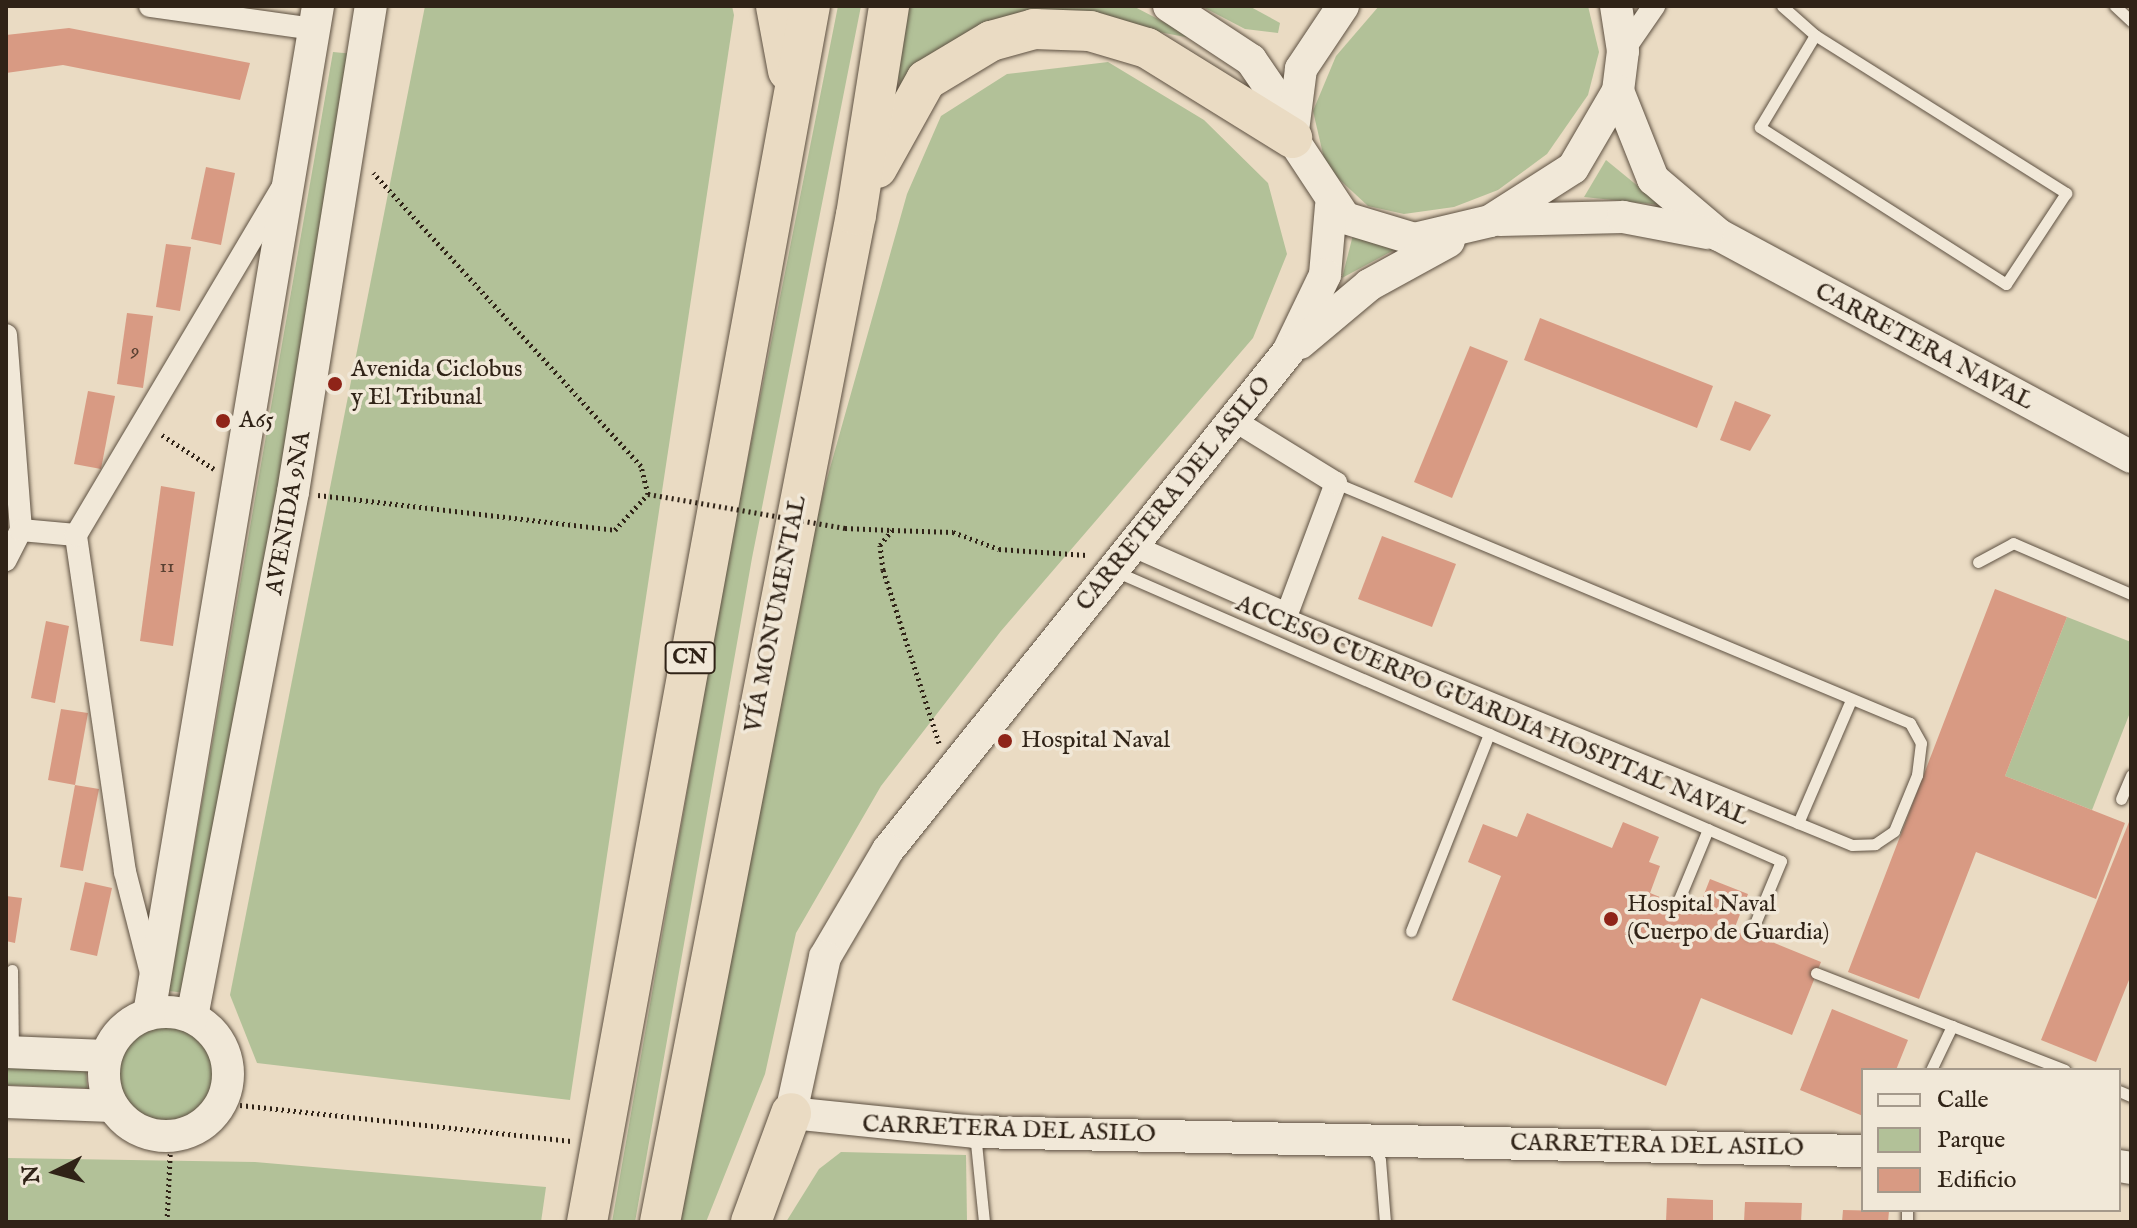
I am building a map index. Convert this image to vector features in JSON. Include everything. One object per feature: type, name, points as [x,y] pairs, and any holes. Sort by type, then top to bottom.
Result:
[{"type":"highway","points":[[776,6],[793,94]]},
{"type":"highway","name":"CN","points":[[587,1222],[810,6]]},
{"type":"highway","name":"VÍA MONUMENTAL","points":[[660,1222],[856,215],[889,6]]},
{"type":"highway","points":[[856,215],[895,124],[926,80],[991,41],[1034,29],[1090,31],[1147,48],[1291,128]]},
{"type":"highway","points":[[751,1222],[791,1113]]},
{"type":"street","points":[[150,6],[316,18],[366,39]]},
{"type":"street","name":"AVENIDA 9NA","points":[[192,1017],[293,492],[371,6]]},
{"type":"street","points":[[1169,6],[1269,76],[1291,128],[1331,206]]},
{"type":"street","points":[[1291,128],[1307,57],[1343,6]]},
{"type":"street","points":[[1616,6],[1623,51],[1618,91]]},
{"type":"street","points":[[1623,51],[1654,6]]},
{"type":"street","points":[[152,999],[192,1017],[226,1054],[222,1103],[209,1120],[171,1138],[127,1124],[112,1106],[106,1056],[123,1030],[152,999],[297,162],[316,18]]},
{"type":"street","name":"CARRETERA DEL ASILO","points":[[1288,352],[1369,285],[1479,226],[1573,168],[1618,91]]},
{"type":"street","name":"CARRETERA NAVAL","points":[[1618,91],[1653,179],[1719,235],[2131,457]]},
{"type":"street","points":[[152,999],[125,872],[76,535],[297,162]]},
{"type":"street","name":"CARRETERA DEL ASILO","points":[[1331,206],[1325,275],[1288,352],[1237,422],[950,765],[825,957],[791,1113],[975,1132],[1861,1151]]},
{"type":"street","name":"CARRETERA NAVAL","points":[[1331,206],[1360,227],[1395,237],[1479,226],[1623,217],[1719,235]]},
{"type":"street","points":[[6,335],[21,530],[6,560]]},
{"type":"street","points":[[1123,558],[1287,614],[1336,483],[1237,422]]},
{"type":"street","points":[[21,530],[76,535]]},
{"type":"street","points":[[10,1052],[106,1056]]},
{"type":"street","points":[[6,1102],[112,1106]]},
{"type":"lane","points":[[1782,6],[1815,35],[2066,193],[2006,284],[1760,127],[1815,35]]},
{"type":"lane","points":[[2115,6],[2131,21]]},
{"type":"lane","points":[[1287,614],[1852,845],[1875,844],[1894,831],[1921,743],[1910,723],[1336,483]]},
{"type":"lane","points":[[1978,562],[2013,543],[2131,594]]},
{"type":"lane","name":"ACCESO CUERPO GUARDIA HOSPITAL NAVAL","points":[[1123,558],[1489,734],[1781,861],[1751,933]]},
{"type":"lane","points":[[1798,823],[1851,700]]},
{"type":"lane","points":[[1411,931],[1489,734]]},
{"type":"lane","points":[[2121,799],[2131,775]]},
{"type":"lane","points":[[1677,904],[1708,829]]},
{"type":"lane","points":[[10,1052],[12,970]]},
{"type":"lane","points":[[1816,973],[2060,1068]]},
{"type":"lane","points":[[1932,1068],[1952,1026]]},
{"type":"lane","points":[[975,1132],[984,1222]]},
{"type":"lane","points":[[1370,1141],[1380,1160],[1385,1222]]},
{"type":"path","points":[[348,145],[641,466],[648,494]]},
{"type":"path","points":[[142,422],[242,487]]},
{"type":"path","points":[[293,492],[615,530],[648,494]]},
{"type":"path","points":[[648,494],[845,528],[953,532],[999,549],[1123,558]]},
{"type":"path","points":[[892,530],[880,545],[883,570],[930,725],[950,765]]},
{"type":"path","points":[[222,1103],[599,1144]]},
{"type":"path","points":[[167,1222],[171,1138]]},
{"type":"green space","points":[[425,6],[732,6],[734,15],[570,1100],[257,1063],[230,995]]},
{"type":"green space","points":[[838,6],[861,6],[752,558],[635,1222],[612,1222],[726,569]]},
{"type":"green space","points":[[904,6],[1133,6],[1196,39],[1090,19],[1006,16],[970,31],[901,87],[892,56]]},
{"type":"green space","points":[[1201,6],[1249,6],[1280,23],[1278,33],[1245,29]]},
{"type":"green space","points":[[1379,6],[1588,6],[1599,52],[1588,95],[1547,154],[1498,190],[1454,207],[1404,214],[1368,206],[1326,167],[1313,111],[1336,56]]},
{"type":"green space","points":[[333,52],[354,54],[279,491],[185,993],[169,991]]},
{"type":"green space","points":[[1108,62],[1204,120],[1268,183],[1287,254],[1253,338],[1001,631],[881,786],[796,933],[765,1074],[706,1222],[681,1222],[737,865],[823,493],[907,194],[941,116],[1007,74]]},
{"type":"green space","points":[[1606,160],[1661,205],[1584,197]]},
{"type":"green space","points":[[1353,235],[1394,250],[1342,278]]},
{"type":"green space","points":[[2067,617],[2131,642],[2131,710],[2092,810],[2005,776]]},
{"type":"green space","points":[[167,1027],[186,1031],[202,1041],[212,1057],[216,1076],[212,1095],[202,1111],[186,1121],[167,1125],[148,1121],[132,1111],[122,1095],[118,1076],[122,1057],[132,1041],[148,1031]]},
{"type":"green space","points":[[6,1065],[86,1068],[87,1088],[6,1085]]},
{"type":"green space","points":[[841,1152],[966,1155],[967,1222],[786,1222],[819,1169]]},
{"type":"green space","points":[[6,1158],[255,1162],[546,1187],[541,1222],[6,1222]]},
{"type":"building","points":[[69,28],[250,63],[240,100],[63,65],[6,73],[6,35]]},
{"type":"building","points":[[206,167],[235,173],[221,245],[191,239]]},
{"type":"building","points":[[166,244],[191,247],[180,311],[156,307]]},
{"type":"building","points":[[127,313],[153,316],[143,388],[117,384]]},
{"type":"building","points":[[1540,318],[1713,386],[1697,428],[1524,360]]},
{"type":"building","points":[[1470,346],[1508,361],[1452,498],[1414,482]]},
{"type":"building","points":[[88,391],[115,396],[101,469],[74,464]]},
{"type":"building","points":[[1735,401],[1771,415],[1750,451],[1720,440]]},
{"type":"building","points":[[161,486],[195,492],[173,646],[140,641]]},
{"type":"building","points":[[1382,536],[1456,564],[1432,627],[1358,599]]},
{"type":"building","points":[[1995,589],[2067,617],[2005,776],[2125,823],[2096,899],[1976,852],[1919,999],[1848,972]]},
{"type":"building","points":[[46,621],[69,626],[55,703],[31,698]]},
{"type":"building","points":[[61,709],[88,713],[75,785],[48,780]]},
{"type":"building","points":[[75,785],[99,789],[83,871],[60,867]]},
{"type":"building","points":[[1527,813],[1612,848],[1623,822],[1659,837],[1649,862],[1660,866],[1650,893],[1697,912],[1710,879],[1748,894],[1735,927],[1821,962],[1792,1035],[1701,998],[1666,1086],[1452,1000],[1501,876],[1468,862],[1483,824],[1517,837]]},
{"type":"building","points":[[2131,817],[2131,975],[2096,1062],[2041,1040]]},
{"type":"building","points":[[85,882],[112,888],[97,956],[70,950]]},
{"type":"building","points":[[6,896],[22,898],[15,943],[6,941]]},
{"type":"building","points":[[1832,1009],[1908,1040],[1897,1068],[1861,1068],[1861,1115],[1800,1090]]},
{"type":"building","points":[[1667,1198],[1713,1200],[1713,1222],[1666,1222]]},
{"type":"building","points":[[1745,1202],[1802,1203],[1801,1222],[1744,1222]]},
{"type":"building","points":[[1843,1210],[1889,1212],[1888,1222],[1842,1222]]},
{"type":"place","name":"Avenida Ciclobus y El Tribunal","points":[[335,384]]},
{"type":"place","name":"A65","points":[[223,421]]},
{"type":"place","name":"Hospital Naval","points":[[1005,741]]},
{"type":"place","name":"Hospital Naval (Cuerpo de Guardia)","points":[[1611,919]]}]
